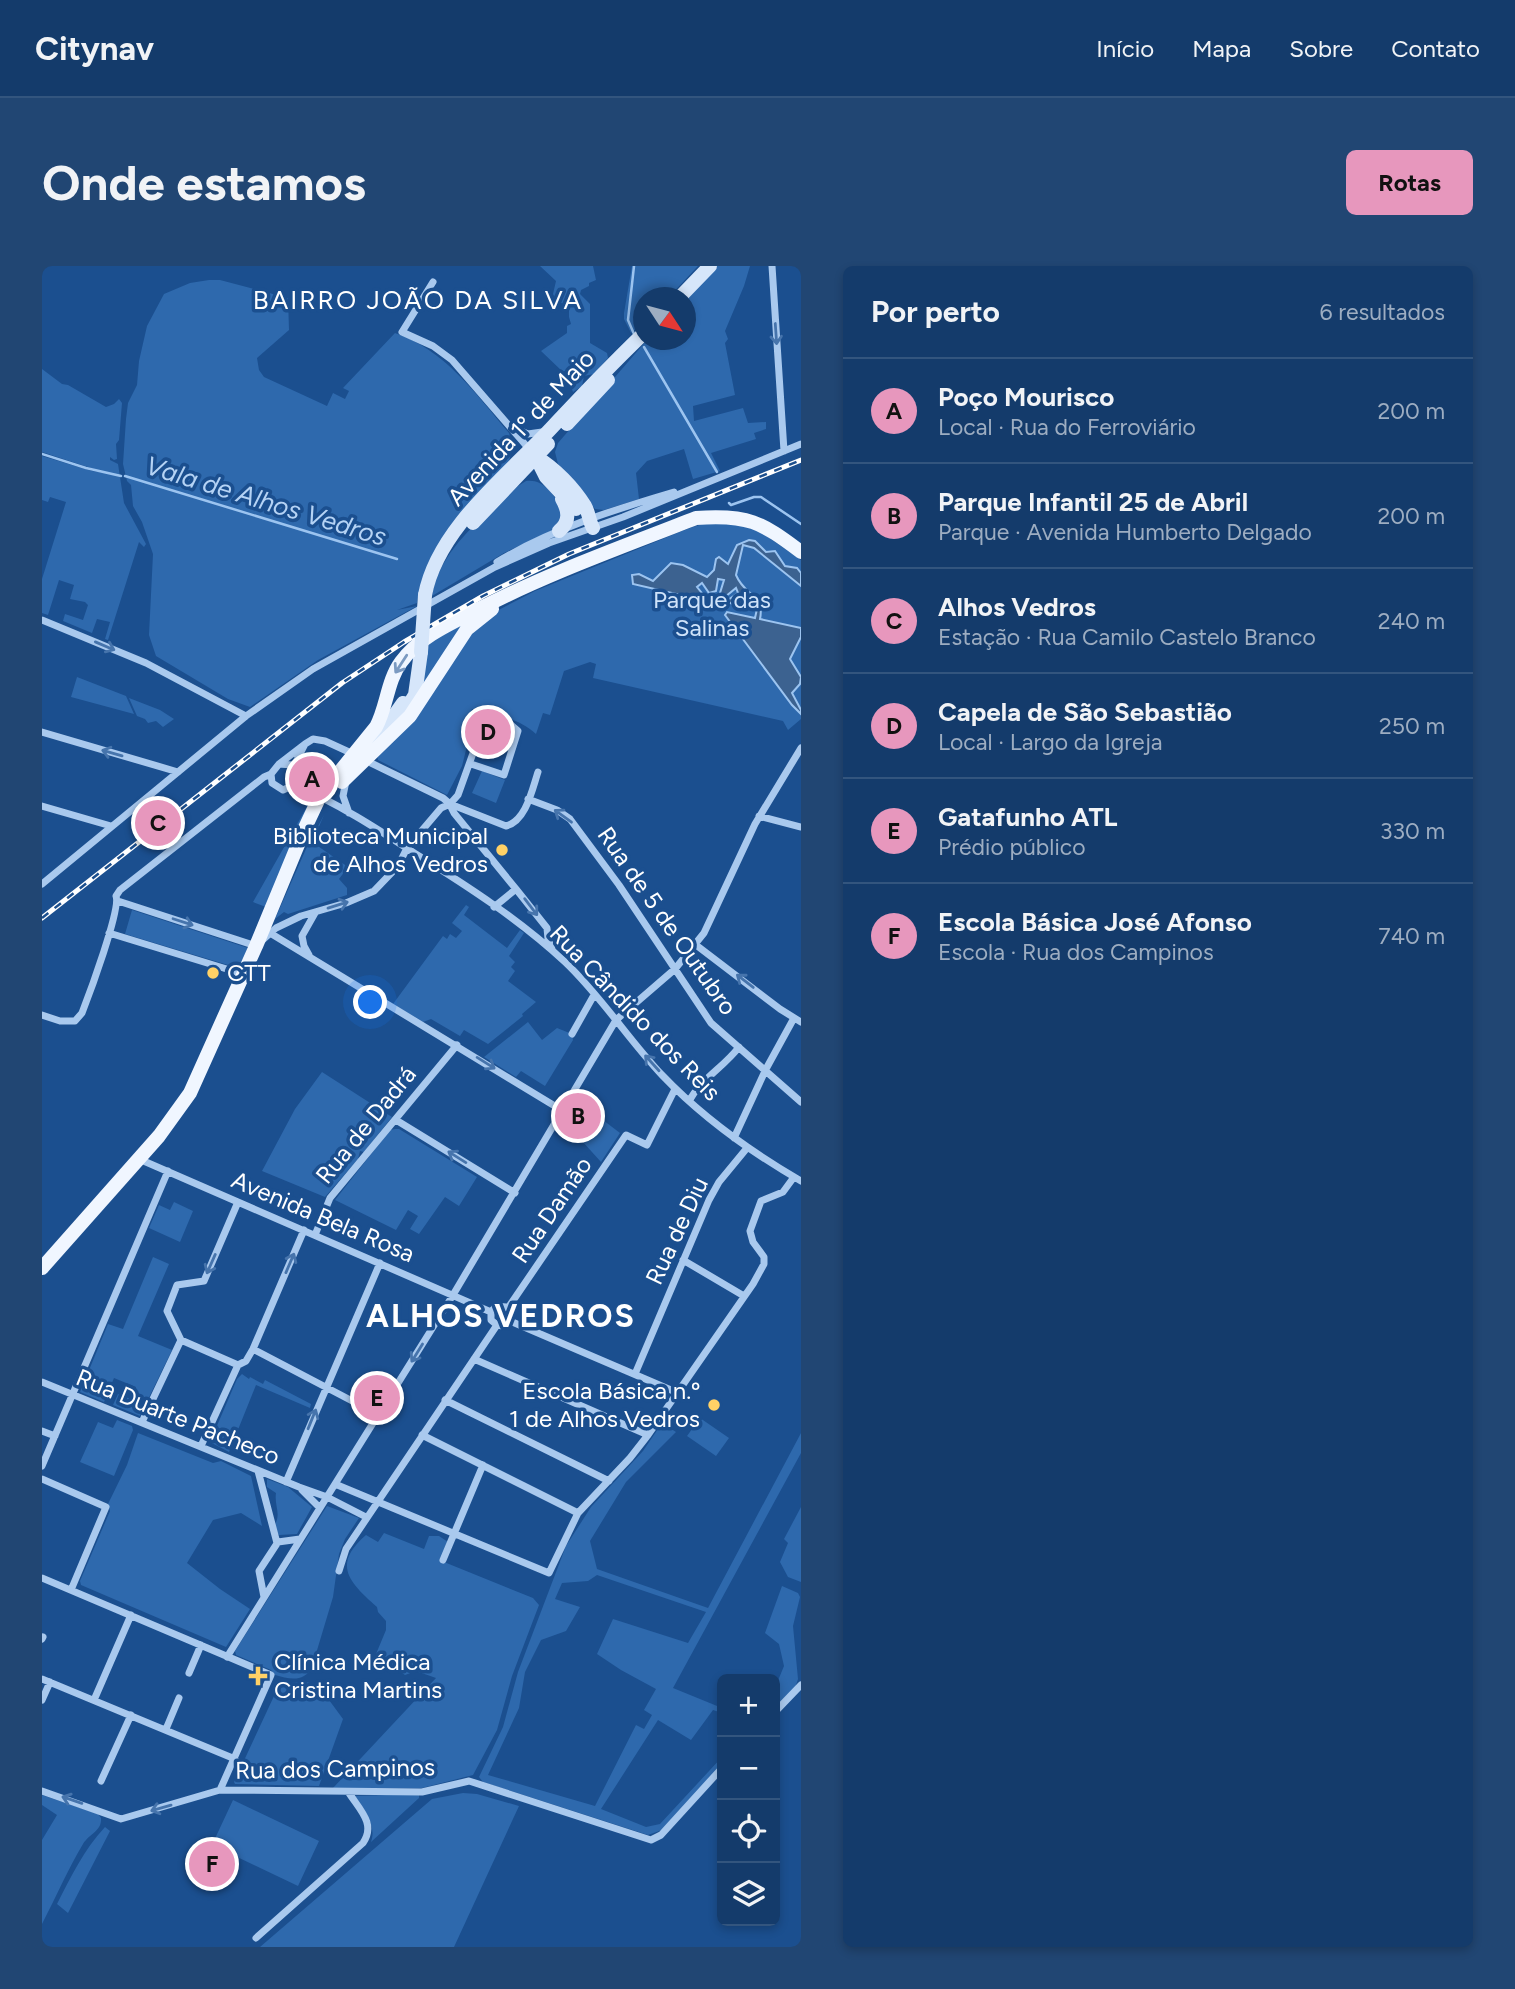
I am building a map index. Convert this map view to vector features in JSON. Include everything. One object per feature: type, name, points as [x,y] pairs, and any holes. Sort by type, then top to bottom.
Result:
[{"type":"main road","points":[[690,287],[710,266]]},
{"type":"main road","name":"Avenida 1º de Maio","points":[[420,667],[425,594],[429,578],[452,536],[468,516],[557,429],[579,396],[633,345]]},
{"type":"main road","points":[[557,429],[553,450],[555,482],[568,515],[566,524],[559,531]]},
{"type":"main road","points":[[533,454],[591,524]]},
{"type":"main road","name":"Avenida 1º de Maio","points":[[438,559],[502,495],[533,454]]},
{"type":"main road","points":[[502,495],[527,478],[555,482],[585,507],[591,524]]},
{"type":"main road","points":[[44,1262],[170,1122],[190,1093],[293,858],[324,799],[354,751],[383,715],[399,664],[411,650],[446,626],[518,588],[696,518],[727,516],[748,519],[772,530],[801,552]]},
{"type":"main road","points":[[324,799],[401,726],[422,702],[443,663],[467,629],[518,588]]},
{"type":"main road","points":[[379,745],[409,707],[415,695],[420,667]]},
{"type":"main road","points":[[354,751],[391,720],[401,707],[420,667]]},
{"type":"street","points":[[772,266],[783,451]]},
{"type":"street","points":[[433,282],[402,332],[433,346],[452,360],[533,454]]},
{"type":"street","points":[[510,425],[528,434],[557,429]]},
{"type":"street","points":[[461,585],[591,524],[801,444]]},
{"type":"street","points":[[42,883],[246,716],[313,669],[401,621],[514,552],[559,531],[591,524]]},
{"type":"street","points":[[42,620],[146,663],[246,716]]},
{"type":"street","points":[[118,901],[256,946],[270,933],[301,916],[346,903],[374,891],[398,866],[407,848],[441,808],[450,804],[458,795],[486,717],[504,719],[518,731],[503,775],[471,764]]},
{"type":"street","points":[[42,732],[178,772]]},
{"type":"street","points":[[42,1015],[60,1021],[75,1021],[82,1013],[109,933],[118,901],[116,896],[120,890],[313,739],[354,751]]},
{"type":"street","points":[[271,774],[272,783],[278,788],[287,789],[294,785],[297,781],[296,762],[305,744]]},
{"type":"street","points":[[227,1657],[453,1295],[616,1020],[675,969],[696,945],[710,923],[759,816],[801,748]]},
{"type":"street","points":[[371,763],[443,798],[450,804],[506,826],[519,818],[538,772]]},
{"type":"street","points":[[279,764],[292,765],[297,772]]},
{"type":"street","points":[[347,777],[343,796],[349,813]]},
{"type":"street","name":"Rua Cândido dos Reis","points":[[294,785],[324,799],[407,848],[554,952],[676,1089],[734,1138],[797,1179]]},
{"type":"street","name":"Rua de 5 de Outubro","points":[[528,799],[557,810],[570,819],[619,885],[711,1023],[801,1102]]},
{"type":"street","points":[[450,804],[454,813],[547,928],[548,939],[554,952]]},
{"type":"street","points":[[42,806],[111,827]]},
{"type":"street","points":[[759,816],[801,827]]},
{"type":"street","points":[[494,907],[516,889]]},
{"type":"street","points":[[317,912],[302,936],[309,954],[318,962]]},
{"type":"street","points":[[109,933],[244,974]]},
{"type":"street","points":[[270,933],[563,1111]]},
{"type":"street","points":[[696,945],[797,1020],[766,1069],[734,1138]]},
{"type":"street","points":[[572,1034],[594,995]]},
{"type":"street","name":"Rua de Dadrá","points":[[315,1235],[330,1198],[457,1045]]},
{"type":"street","points":[[689,1101],[698,1086],[725,1064],[739,1047]]},
{"type":"street","name":"Rua Damão","points":[[508,1308],[626,1135],[647,1145],[676,1089]]},
{"type":"street","points":[[397,1120],[515,1193]]},
{"type":"street","name":"Rua de Diu","points":[[635,1374],[713,1191],[747,1147]]},
{"type":"street","name":"Avenida Bela Rosa","points":[[138,1159],[491,1312]]},
{"type":"street","points":[[42,1465],[168,1171]]},
{"type":"street","points":[[335,1484],[550,1573],[578,1513],[648,1435],[764,1264],[764,1257],[753,1242],[750,1231],[761,1201],[783,1192],[797,1179]]},
{"type":"street","points":[[238,1202],[204,1281],[177,1285],[167,1311],[181,1340],[238,1366]]},
{"type":"street","points":[[201,1447],[238,1366],[246,1361],[253,1349],[304,1230]]},
{"type":"street","points":[[683,1260],[744,1296]]},
{"type":"street","points":[[286,1482],[380,1262]]},
{"type":"street","points":[[500,1305],[508,1308],[511,1312],[510,1321],[503,1326],[497,1325],[492,1320],[491,1312],[500,1305]]},
{"type":"street","points":[[510,1321],[678,1393]]},
{"type":"street","points":[[339,1571],[345,1549],[497,1325]]},
{"type":"street","points":[[142,1422],[181,1340]]},
{"type":"street","points":[[253,1349],[379,1415]]},
{"type":"street","points":[[474,1359],[648,1435]]},
{"type":"street","name":"Rua Duarte Pacheco","points":[[42,1382],[299,1488],[327,1497],[366,1517]]},
{"type":"street","points":[[445,1401],[609,1481]]},
{"type":"street","points":[[42,1431],[55,1436]]},
{"type":"street","points":[[422,1435],[578,1513]]},
{"type":"street","points":[[443,1560],[483,1465]]},
{"type":"street","points":[[258,1471],[277,1543]]},
{"type":"street","points":[[42,1479],[106,1507],[71,1590]]},
{"type":"street","name":"Rua Duarte Pacheco","points":[[299,1488],[320,1508]]},
{"type":"street","points":[[264,1597],[258,1573],[277,1543],[300,1539]]},
{"type":"street","points":[[42,1578],[271,1675],[220,1790]]},
{"type":"street","points":[[94,1700],[131,1615]]},
{"type":"street","points":[[189,1673],[201,1645]]},
{"type":"street","points":[[42,1700],[46,1680],[235,1759]]},
{"type":"street","points":[[780,1707],[801,1685]]},
{"type":"street","points":[[166,1729],[179,1698]]},
{"type":"street","points":[[102,1781],[131,1715]]},
{"type":"street","name":"Rua dos Campinos","points":[[42,1791],[79,1802],[117,1819],[220,1790],[428,1792],[469,1781],[651,1840],[661,1835],[717,1773]]},
{"type":"street","points":[[256,1938],[369,1835],[369,1826],[349,1793]]},
{"type":"green space","points":[[540,266],[593,266],[596,280],[581,290],[580,294],[590,304],[590,343],[607,353],[608,358],[594,374],[584,376],[582,386],[573,392],[567,377],[572,375],[572,367],[563,372],[541,351],[567,333],[567,326],[571,324],[569,305],[557,302],[553,294],[556,281]]},
{"type":"green space","points":[[632,266],[698,266],[678,287],[633,287],[631,333],[624,313]]},
{"type":"green space","points":[[717,266],[750,266],[725,331],[735,395],[693,406],[694,421],[743,408],[748,423],[766,422],[766,429],[754,433],[756,439],[711,453],[720,471],[693,479],[684,449],[647,461],[636,473],[639,499],[604,510],[595,509],[558,464],[555,452],[558,443],[638,350],[696,350],[696,288]]},
{"type":"green space","points":[[220,280],[288,298],[289,330],[257,358],[259,370],[264,377],[327,406],[333,393],[345,399],[349,391],[343,388],[395,333],[429,350],[458,374],[509,433],[513,446],[509,461],[452,526],[440,544],[422,582],[417,603],[397,610],[417,606],[318,660],[250,707],[228,699],[156,656],[149,635],[153,554],[142,522],[133,506],[131,485],[127,481],[123,464],[128,403],[137,385],[147,326],[164,294],[190,283]]},
{"type":"green space","points":[[42,369],[62,384],[106,407],[119,399],[122,403],[119,440],[116,444],[117,459],[110,457],[110,460],[118,464],[124,503],[146,544],[144,547],[139,542],[108,640],[105,639],[110,622],[97,619],[92,633],[63,621],[65,614],[83,620],[88,605],[70,599],[74,585],[59,580],[48,615],[42,613],[42,579],[66,502],[50,497],[48,502],[42,500],[42,456],[106,473],[42,452]]},
{"type":"green space","points":[[526,481],[538,482],[551,492],[562,506],[564,510],[555,529],[504,553],[432,596],[444,563],[454,548],[478,522]]},
{"type":"green space","name":"Parque das Salinas","points":[[729,523],[758,530],[801,560],[801,719],[788,730],[783,721],[593,678],[596,664],[590,662],[564,671],[550,715],[543,713],[536,734],[514,720],[472,709],[467,724],[472,726],[462,766],[447,795],[378,760],[377,756],[462,642],[491,614],[535,591],[687,529],[702,524]]},
{"type":"green space","points":[[474,615],[421,690],[429,642]]},
{"type":"green space","points":[[77,677],[126,696],[134,714],[71,697]]},
{"type":"green space","points":[[129,698],[160,710],[174,719],[163,727],[156,721],[148,723],[137,716]]},
{"type":"green space","points":[[482,771],[505,780],[496,803],[472,793]]},
{"type":"green space","points":[[313,796],[266,907],[253,902]]},
{"type":"green space","points":[[324,815],[317,831],[319,832],[312,842],[348,867],[339,879],[347,888],[347,895],[288,914],[284,912],[275,919],[306,849]]},
{"type":"green space","points":[[466,905],[469,907],[464,915],[507,948],[520,930],[524,933],[509,956],[515,962],[511,967],[515,971],[508,981],[536,1002],[488,1044],[464,1030],[460,1036],[431,1019],[423,1022],[393,1004],[443,936],[447,939],[450,934],[456,938],[462,931],[452,923]]},
{"type":"green space","points":[[132,910],[248,948],[238,968],[125,934]]},
{"type":"green space","points":[[528,1022],[542,1040],[557,1028],[572,1034],[573,1040],[545,1086],[521,1071],[516,1077],[484,1057]]},
{"type":"green space","points":[[322,1072],[392,1117],[364,1152],[360,1151],[358,1159],[325,1197],[262,1171],[295,1109]]},
{"type":"green space","points":[[578,1101],[620,1133],[601,1162],[564,1121]]},
{"type":"green space","points":[[399,1129],[477,1177],[459,1206],[445,1197],[419,1234],[410,1229],[418,1216],[408,1210],[396,1230],[335,1200],[390,1130]]},
{"type":"green space","points":[[174,1202],[193,1211],[180,1242],[149,1228],[159,1205],[170,1210]]},
{"type":"green space","points":[[153,1257],[169,1264],[138,1336],[172,1350],[140,1416],[113,1405],[118,1394],[131,1399],[136,1387],[114,1378],[104,1402],[80,1392],[108,1324],[123,1329]]},
{"type":"green space","points":[[242,1374],[263,1384],[265,1380],[311,1404],[310,1408],[256,1385],[229,1452],[210,1442],[237,1379]]},
{"type":"green space","points":[[700,1418],[729,1438],[716,1456],[687,1436]]},
{"type":"green space","points":[[117,1420],[132,1426],[133,1430],[114,1476],[80,1462],[98,1422],[113,1428]]},
{"type":"green space","points":[[662,1423],[676,1432],[626,1482],[590,1541],[597,1569],[708,1608],[801,1433],[801,1453],[673,1688],[717,1706],[717,1711],[713,1710],[691,1740],[658,1720],[601,1809],[646,1827],[660,1824],[717,1762],[717,1770],[662,1830],[648,1835],[483,1782],[479,1777],[503,1727],[518,1672],[566,1546],[591,1507],[643,1451]],"holes":[[[597,1575],[706,1612],[688,1643],[613,1619],[597,1654],[656,1689],[644,1710],[652,1715],[644,1729],[636,1725],[595,1806],[488,1775],[519,1708],[525,1672],[541,1640],[566,1631],[580,1607],[555,1599],[562,1583],[588,1581]]]},
{"type":"green space","points":[[138,1433],[213,1463],[221,1461],[251,1476],[262,1526],[241,1513],[213,1520],[187,1563],[250,1609],[226,1647],[81,1585],[80,1581],[110,1511],[108,1504],[127,1465]]},
{"type":"green space","points":[[267,1479],[288,1487],[312,1507],[297,1534],[279,1535],[275,1532],[278,1514],[276,1493],[267,1487]]},
{"type":"green space","points":[[327,1506],[359,1518],[339,1554],[333,1597],[312,1667],[300,1678],[275,1675],[271,1670],[236,1655],[235,1651]]},
{"type":"green space","points":[[801,1507],[801,1582],[788,1577],[780,1562],[788,1543],[784,1539]]},
{"type":"green space","points":[[384,1533],[424,1549],[429,1536],[439,1536],[448,1542],[444,1562],[533,1598],[539,1605],[512,1676],[497,1730],[473,1775],[422,1788],[333,1788],[436,1678],[416,1671],[405,1675],[376,1654],[386,1630],[386,1621],[377,1607],[352,1582],[347,1565],[355,1546],[366,1535],[378,1542]]},
{"type":"green space","points":[[782,1586],[798,1593],[800,1597],[793,1626],[798,1679],[795,1688],[780,1704],[780,1676],[784,1666],[779,1644],[765,1633]]},
{"type":"green space","points":[[281,1681],[318,1685],[343,1719],[319,1786],[235,1784],[234,1782]]},
{"type":"green space","points":[[463,1793],[477,1794],[519,1806],[454,1947],[260,1947],[432,1799]]},
{"type":"green space","points":[[417,1794],[419,1798],[371,1842],[371,1824],[355,1796]]},
{"type":"green space","points":[[42,1795],[98,1814],[101,1822],[98,1829],[86,1840],[42,1924],[42,1840],[57,1815],[42,1805]]},
{"type":"green space","points":[[233,1800],[319,1841],[298,1886],[212,1845]]},
{"type":"green space","points":[[105,1827],[110,1831],[68,1913],[57,1904],[84,1854]]},
{"type":"shaded area","points":[[749,540],[755,541],[766,552],[775,551],[785,566],[797,568],[801,573],[801,586],[754,548],[743,545],[736,575],[760,605],[760,619],[801,628],[801,637],[790,659],[801,677],[800,684],[792,693],[801,714],[725,615],[727,612],[755,618],[757,609],[730,603],[728,600],[738,593],[736,588],[725,597],[720,593],[724,580],[718,579],[716,591],[709,593],[702,583],[697,587],[705,597],[702,600],[633,584],[632,575],[639,574],[653,581],[671,563],[683,565],[707,577],[714,570],[716,559],[719,557],[728,564],[737,545]]},
{"type":"waterway","points":[[633,332],[628,320],[634,266]]},
{"type":"waterway","points":[[646,350],[717,472]]},
{"type":"waterway","name":"Vala de Alhos Vedros","points":[[42,454],[121,476]]},
{"type":"waterway","name":"Vala de Alhos Vedros","points":[[125,476],[397,559]]},
{"type":"waterway","points":[[729,503],[731,505],[761,497],[801,524]]},
{"type":"railway","points":[[42,918],[342,683],[404,642],[483,596],[569,554],[801,460]]},
{"type":"place","name":"Capela de São Sebastião","points":[[488,732]]},
{"type":"place","name":"Poço Mourisco","points":[[312,779]]},
{"type":"place","name":"Alhos Vedros","points":[[158,823]]},
{"type":"place","name":"Biblioteca Municipal de Alhos Vedros","points":[[502,850]]},
{"type":"place","name":"CTT","points":[[213,973]]},
{"type":"place","name":"Parque Infantil 25 de Abril","points":[[578,1116]]},
{"type":"place","name":"Gatafunho ATL","points":[[377,1398]]},
{"type":"place","name":"Escola Básica n.º 1 de Alhos Vedros","points":[[714,1405]]},
{"type":"place","name":"Clínica Médica Cristina Martins","points":[[258,1676]]},
{"type":"place","name":"Escola Básica José Afonso","points":[[212,1864]]},
{"type":"district","name":"BAIRRO JOÃO DA SILVA","points":[[418,300]]},
{"type":"district","name":"ALHOS VEDROS","points":[[501,1316]]}]
